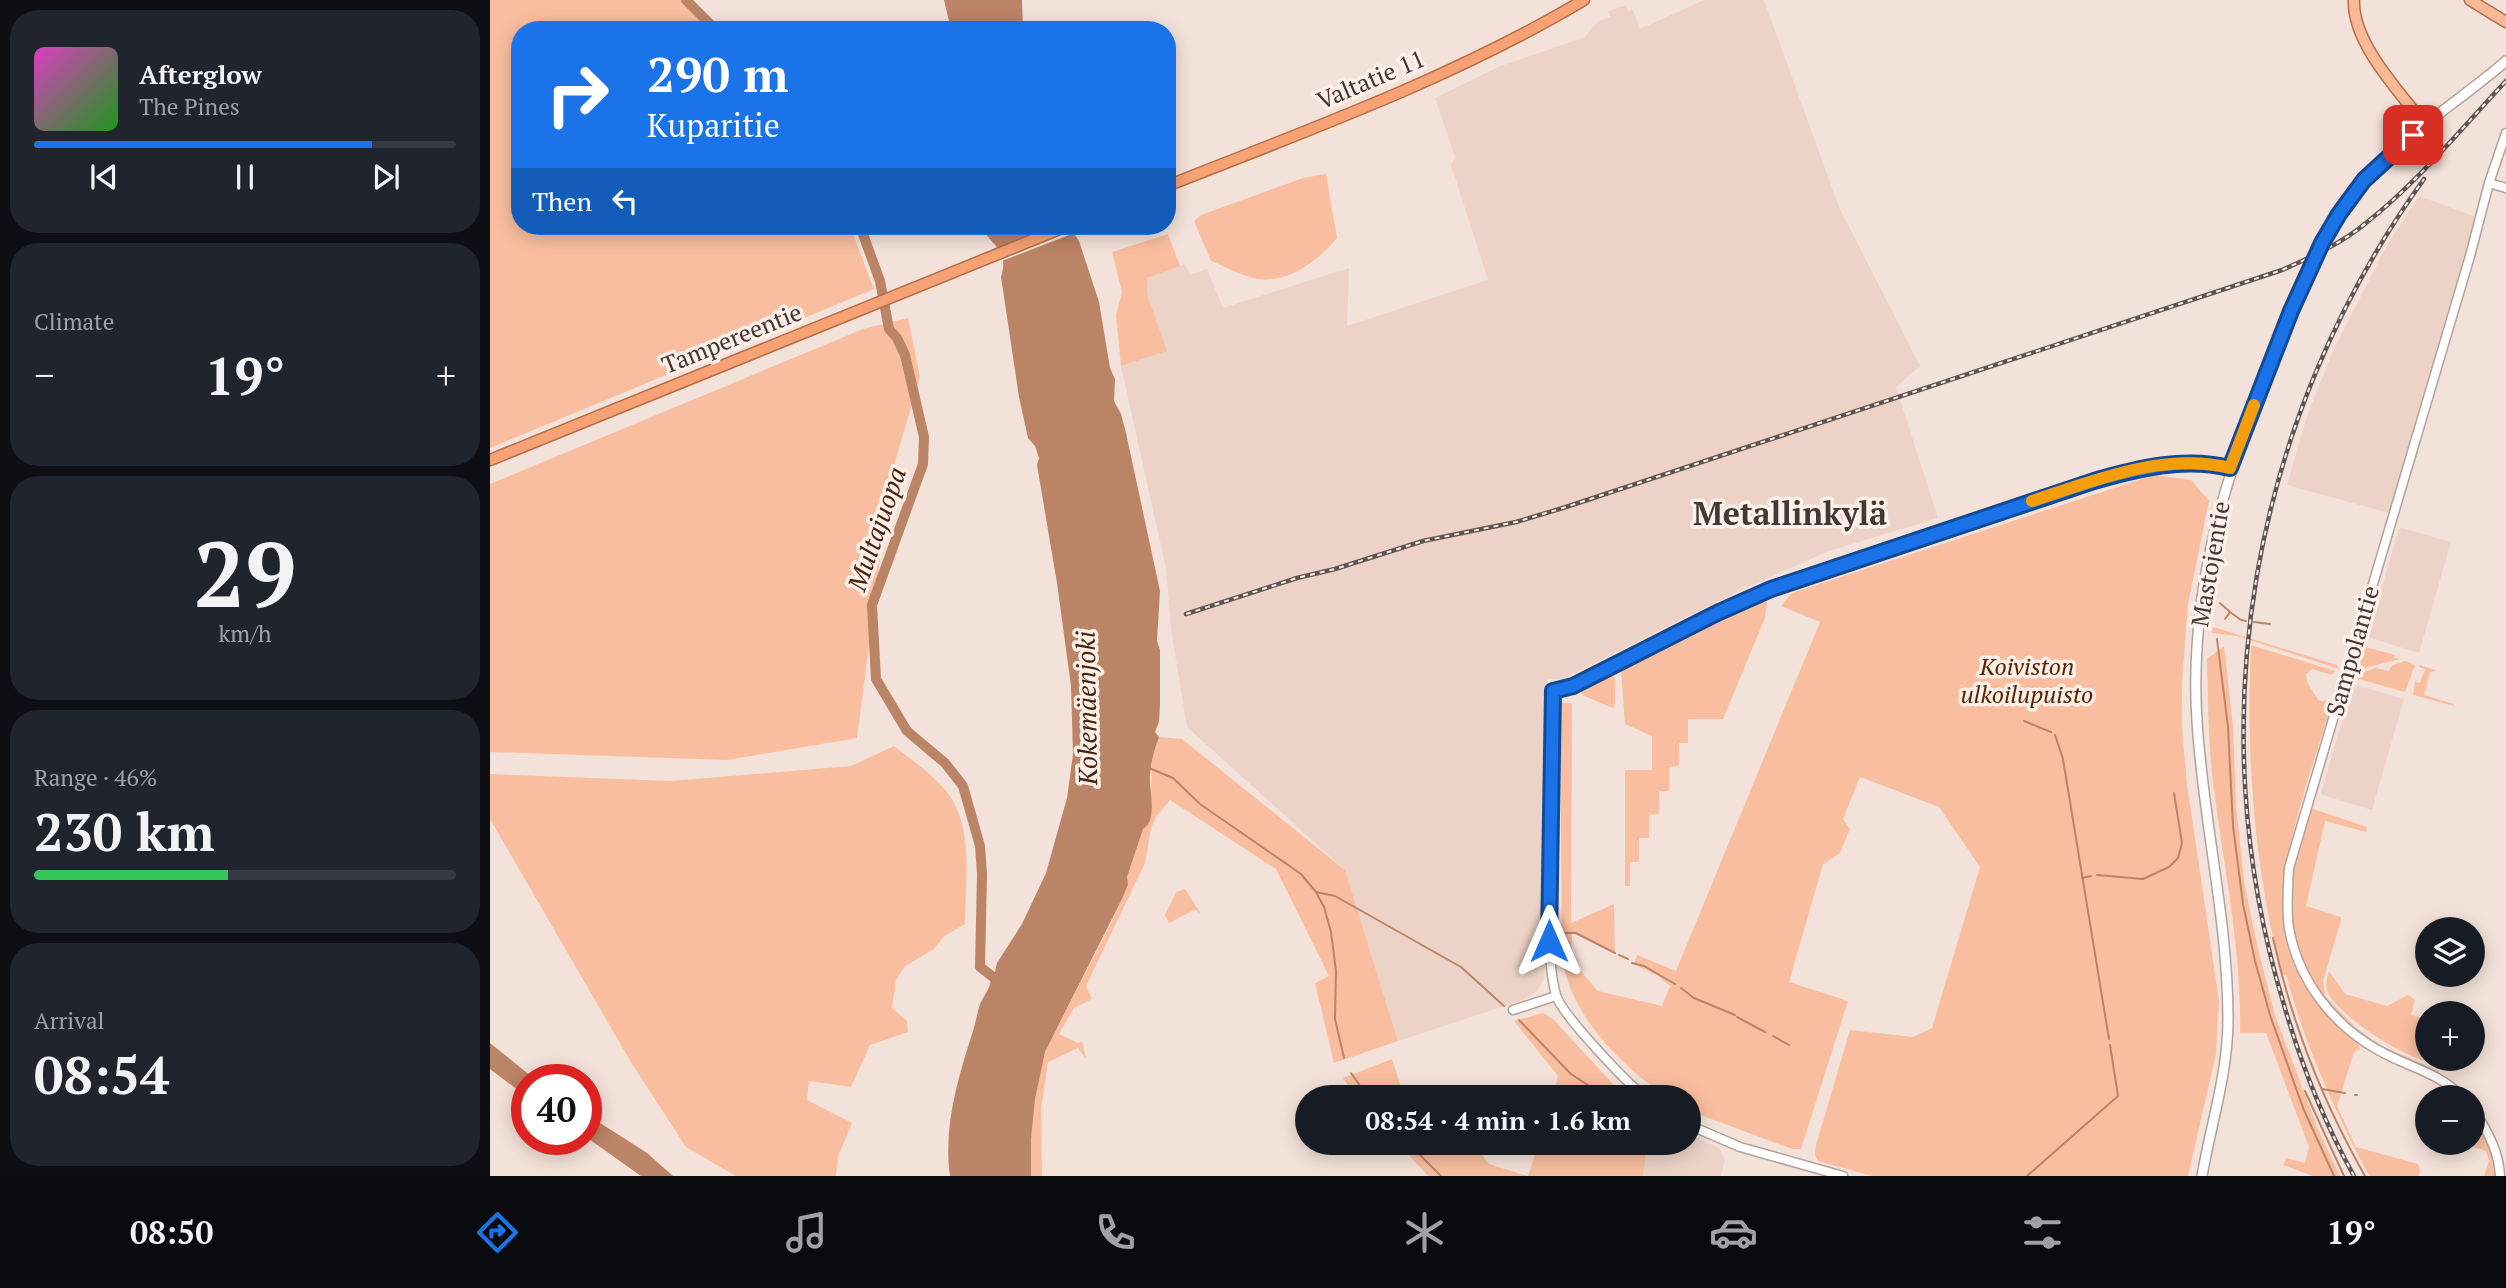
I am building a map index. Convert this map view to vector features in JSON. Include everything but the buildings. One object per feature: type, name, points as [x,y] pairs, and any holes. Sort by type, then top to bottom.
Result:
[{"type":"highway","name":"Valtatie 11","points":[[1176,182],[1427,80],[1518,37],[1584,0]]},
{"type":"highway","name":"Tampereentie","points":[[490,460],[1045,235]]},
{"type":"main road","points":[[2354,0],[2355,20],[2368,46],[2425,125]]},
{"type":"main road","points":[[2470,0],[2506,22]]},
{"type":"main road","name":"Mastojentie","points":[[2200,1176],[2222,1088],[2228,1023],[2226,955],[2203,793],[2195,665],[2202,590],[2214,528],[2230,468],[2291,311],[2330,229],[2364,180],[2425,125],[2506,61]]},
{"type":"street","name":"Sampolantie","points":[[2451,1085],[2380,1051],[2331,1014],[2312,989],[2299,961],[2289,928],[2287,898],[2289,869],[2489,183],[2506,133]]},
{"type":"street","points":[[2489,183],[2506,188]]},
{"type":"street","points":[[1632,1085],[1610,1064],[1556,996],[1551,972],[1549,941],[1553,691],[1573,686],[1717,613],[1771,589],[2094,481],[2141,468],[2173,464],[2230,468]]},
{"type":"street","points":[[1513,1010],[1556,996]]},
{"type":"street","points":[[2485,1128],[2499,1160],[2500,1176]]},
{"type":"street","points":[[1701,1130],[1740,1147],[1843,1176]]},
{"type":"shaded area","points":[[1704,0],[1764,0],[1839,207],[1920,366],[1896,387],[1938,518],[1829,551],[1741,590],[1562,679],[1548,679],[1544,979],[1537,991],[1526,999],[1398,1041],[1345,870],[1187,727],[1171,629],[1166,568],[1121,366],[1166,351],[1148,297],[1147,278],[1185,264],[1190,275],[1207,269],[1223,308],[1349,268],[1347,326],[1488,280],[1451,165],[1455,157],[1435,98],[1498,67],[1585,37],[1597,22],[1610,17],[1608,11],[1626,5],[1628,11],[1633,10],[1640,29]]},
{"type":"shaded area","points":[[2419,196],[2476,217],[2389,513],[2287,485],[2307,416],[2333,351],[2387,245]]},
{"type":"shaded area","points":[[2399,529],[2451,542],[2419,653],[2367,637]]},
{"type":"shaded area","points":[[2353,684],[2404,699],[2372,810],[2321,793]]},
{"type":"shaded area","points":[[1701,1140],[1719,1148],[1725,1159],[1721,1176],[1643,1176],[1645,1155],[1701,1155]]},
{"type":"green space","points":[[490,0],[680,0],[700,21],[511,21],[511,235],[853,235],[874,289],[490,448]]},
{"type":"green space","points":[[1326,174],[1337,238],[1312,262],[1281,278],[1258,279],[1211,261],[1194,221],[1201,215],[1303,178]]},
{"type":"green space","points":[[1168,235],[1180,266],[1147,278],[1148,297],[1167,351],[1121,366],[1116,315],[1122,292],[1112,252]]},
{"type":"green space","points":[[908,318],[920,377],[891,475],[857,738],[727,760],[490,752],[490,484],[863,329]]},
{"type":"green space","name":"Koiviston ulkoilupuisto","points":[[2154,475],[2191,480],[2209,501],[2188,604],[2182,681],[2182,728],[2187,784],[2219,1001],[2216,1054],[2188,1176],[1872,1176],[1818,1161],[1815,1155],[1816,1145],[1850,1030],[1913,1037],[1932,1028],[1980,867],[1939,807],[1860,777],[1843,819],[1850,829],[1840,853],[1823,864],[1789,982],[1848,1001],[1801,1149],[1792,1149],[1701,1115],[1701,1085],[1650,1085],[1620,1059],[1593,1028],[1573,993],[1562,956],[1560,703],[1572,703],[1571,923],[1614,904],[1615,953],[1572,933],[1571,960],[1598,991],[1662,1006],[1670,986],[1658,976],[1634,964],[1637,955],[1676,971],[1820,622],[1781,606],[1792,593]]},
{"type":"green space","points":[[1757,600],[1767,602],[1765,618],[1723,719],[1688,719],[1688,743],[1679,743],[1679,766],[1669,767],[1669,791],[1659,791],[1659,814],[1649,815],[1649,838],[1639,838],[1639,862],[1630,862],[1630,886],[1625,886],[1625,770],[1652,770],[1652,736],[1625,724],[1621,669]]},
{"type":"green space","points":[[2213,627],[2337,665],[2339,669],[2237,636],[2212,633]]},
{"type":"green space","points":[[2251,645],[2335,671],[2332,675],[2312,669],[2306,674],[2307,682],[2319,701],[2330,700],[2332,704],[2300,806],[2286,877],[2285,913],[2291,947],[2303,979],[2330,1019],[2355,1040],[2360,1049],[2354,1052],[2337,1106],[2356,1147],[2418,1164],[2419,1176],[2369,1176],[2322,1078],[2286,975],[2281,974],[2264,892],[2254,811],[2250,730]]},
{"type":"green space","points":[[2224,646],[2233,726],[2236,804],[2244,882],[2258,949],[2275,1015],[2318,1129],[2340,1176],[2313,1176],[2283,1165],[2286,1158],[2305,1163],[2309,1147],[2266,1033],[2240,1033],[2235,938],[2213,782],[2208,720],[2207,659]]},
{"type":"green space","points":[[2365,647],[2395,655],[2394,658],[2400,659],[2358,670]]},
{"type":"green space","points":[[2405,661],[2415,665],[2405,692],[2353,676],[2376,668],[2389,671],[2392,665]]},
{"type":"green space","points":[[2420,665],[2437,671],[2430,672],[2424,695],[2454,706],[2413,695],[2415,682],[2420,683],[2425,669],[2419,667]]},
{"type":"green space","points":[[1611,675],[1615,678],[1613,708],[1582,695],[1581,692]]},
{"type":"green space","points":[[1159,737],[1182,739],[1345,870],[1398,1041],[1334,1063],[1315,983],[1329,976],[1276,869],[1170,800],[1151,828],[1145,863],[1086,986],[1092,999],[1074,1008],[1059,1034],[1078,1043],[1082,1041],[1086,1059],[1078,1048],[1048,1062],[1041,1109],[1042,1176],[1031,1176],[1033,1114],[1045,1053],[1128,885],[1126,880],[1151,800],[1152,755]]},
{"type":"green space","points":[[894,746],[941,785],[959,815],[966,845],[965,924],[943,937],[934,949],[905,966],[896,980],[892,1008],[907,1021],[908,1032],[870,1045],[851,1087],[809,1081],[807,1100],[852,1123],[838,1156],[836,1176],[736,1176],[686,1147],[632,1064],[490,819],[490,774],[671,781],[851,766]]},
{"type":"green space","points":[[2313,809],[2367,827],[2366,832],[2325,821],[2306,906],[2341,917],[2323,981],[2325,996],[2355,1027],[2380,1045],[2415,1060],[2415,1064],[2375,1044],[2337,1013],[2322,994],[2300,952],[2291,905],[2292,880]]},
{"type":"green space","points":[[1185,889],[1201,914],[1196,910],[1192,911],[1169,923],[1165,915],[1176,892]]},
{"type":"green space","points":[[2329,971],[2345,994],[2387,1006],[2408,995],[2415,1000],[2411,1015],[2415,1016],[2415,1057],[2387,1043],[2350,1017],[2336,1004],[2326,985]]},
{"type":"green space","points":[[1543,1013],[1553,1019],[1614,1085],[1555,1085],[1558,1076],[1514,1021]]},
{"type":"green space","points":[[1392,1059],[1400,1085],[1348,1085],[1343,1078]]},
{"type":"green space","points":[[2485,1137],[2490,1146],[2497,1176],[2484,1176],[2489,1161]]},
{"type":"green space","points":[[1409,1155],[1482,1155],[1489,1164],[1528,1176],[1428,1176]]},
{"type":"green space","points":[[1535,1155],[1646,1155],[1643,1176],[1528,1176]]},
{"type":"water","points":[[944,0],[1022,0],[1023,21],[949,21]]},
{"type":"water","name":"Kokemäenjoki","points":[[987,235],[1075,235],[1079,241],[1099,302],[1110,368],[1115,379],[1114,401],[1126,433],[1160,591],[1157,641],[1160,650],[1160,704],[1159,722],[1155,732],[1159,737],[1150,770],[1152,812],[1148,825],[1143,829],[1127,877],[1128,885],[1045,1052],[1035,1099],[1031,1176],[950,1176],[948,1157],[953,1102],[980,1004],[989,986],[991,974],[995,972],[997,963],[1022,924],[1046,873],[1067,798],[1073,754],[1071,686],[1037,465],[1039,458],[1035,446],[1028,438],[1019,397],[1001,277],[1003,260],[998,248]]},
{"type":"water","points":[[490,1043],[516,1064],[511,1064],[511,1085],[490,1069]]},
{"type":"water","points":[[602,1124],[647,1153],[673,1176],[641,1176],[602,1148]]},
{"type":"pier","points":[[1032,235],[1069,235],[999,262],[995,250]]},
{"type":"waterway","name":"Multajuopa","points":[[686,0],[707,21]]},
{"type":"waterway","name":"Multajuopa","points":[[863,235],[880,281],[889,329],[905,355],[924,437],[923,464],[872,605],[876,679],[907,731],[945,763],[963,786],[980,846],[980,967],[1001,983]]},
{"type":"waterway","points":[[2220,603],[2230,612]]},
{"type":"waterway","points":[[2225,619],[2230,612],[2246,621]]},
{"type":"waterway","points":[[2254,622],[2270,624]]},
{"type":"waterway","points":[[2217,639],[2228,727],[2233,826],[2243,904],[2255,961],[2270,1015],[2303,1108],[2334,1176]]},
{"type":"waterway","points":[[2024,721],[2051,732]]},
{"type":"waterway","points":[[2055,735],[2063,759],[2109,1039]]},
{"type":"waterway","points":[[1149,768],[1173,778],[1200,804],[1301,874],[1316,892],[1324,907],[1331,932],[1336,971],[1335,1019],[1344,1058]]},
{"type":"waterway","points":[[2097,875],[2143,879],[2169,867],[2178,858],[2182,843],[2174,793]]},
{"type":"waterway","points":[[2082,878],[2091,876]]},
{"type":"waterway","points":[[1316,892],[1335,896],[1461,967],[1504,1006]]},
{"type":"waterway","points":[[1565,933],[1576,933],[1615,953]]},
{"type":"waterway","points":[[2273,938],[2289,1000],[2310,1060],[2335,1119],[2365,1176]]},
{"type":"waterway","points":[[1619,955],[1628,959]]},
{"type":"waterway","points":[[1632,963],[1644,966],[1675,984]]},
{"type":"waterway","points":[[1681,988],[1694,998],[1735,1015]]},
{"type":"waterway","points":[[1737,1017],[1765,1032]]},
{"type":"waterway","points":[[1519,1020],[1571,1074],[1588,1085]]},
{"type":"waterway","points":[[1773,1036],[1789,1045]]},
{"type":"waterway","points":[[2027,1176],[2118,1096],[2110,1045]]},
{"type":"waterway","points":[[1351,1073],[1360,1085]]},
{"type":"waterway","points":[[2322,1089],[2345,1093]]},
{"type":"waterway","points":[[2305,1091],[2344,1176]]},
{"type":"waterway","points":[[1420,1155],[1441,1176]]},
{"type":"railway","points":[[1186,614],[1423,541],[1516,522],[1566,507],[2282,270],[2356,231],[2385,207],[2439,155],[2506,81]]},
{"type":"railway","points":[[2354,1176],[2323,1114],[2298,1049],[2284,1005],[2258,898],[2245,790],[2245,682],[2257,576],[2281,471],[2317,369],[2365,272],[2424,179]]},
{"type":"slow traffic","points":[[2032,501],[2141,468],[2173,464],[2230,468],[2254,405]]},
{"type":"district","name":"Metallinkylä","points":[[1790,514]]},
{"type":"route","points":[[1549,941],[1553,691],[1573,686],[1717,613],[1771,589],[2094,481],[2141,468],[2173,464],[2230,468],[2291,311],[2322,243],[2364,180],[2413,135]]}]
